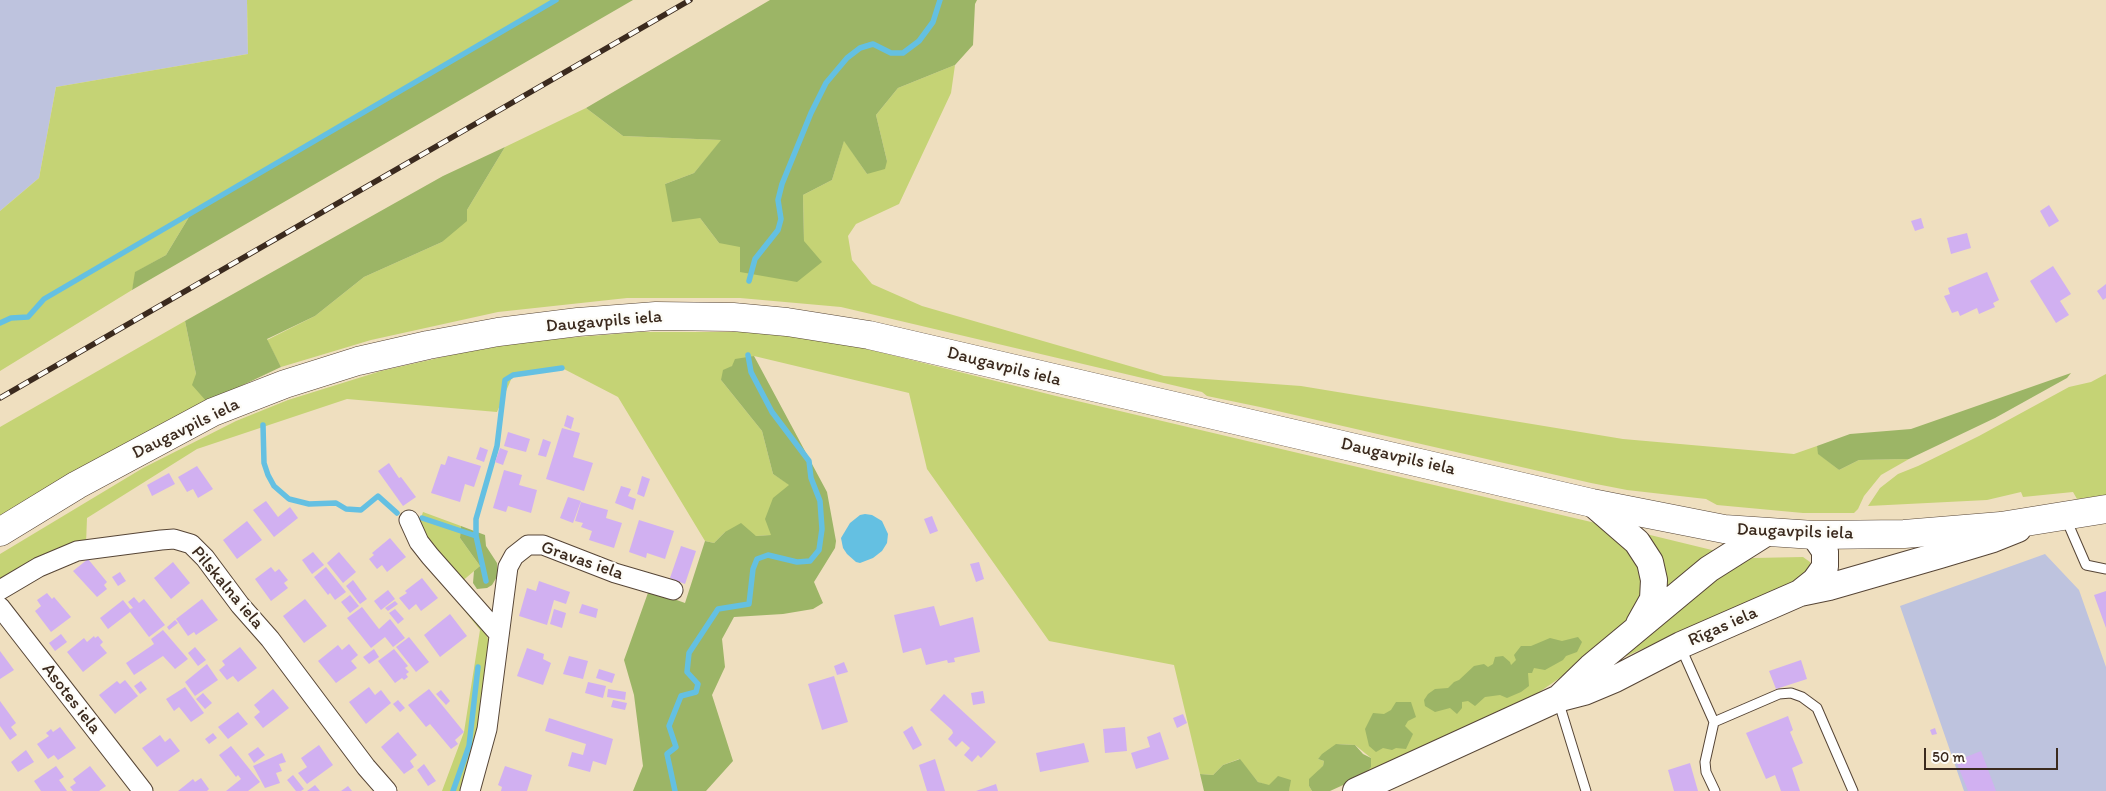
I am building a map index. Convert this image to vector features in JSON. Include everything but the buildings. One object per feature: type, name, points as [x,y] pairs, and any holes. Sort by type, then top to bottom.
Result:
[{"type":"highway","name":"Daugavpils iela","points":[[0,532],[77,485],[213,412],[285,384],[358,361],[428,345],[560,324],[656,316],[732,317],[787,322],[869,335],[1592,503],[1689,523],[1766,533],[1814,535],[1904,534],[2037,521]]},
{"type":"highway","name":"Rīgas iela","points":[[2037,521],[2106,509]]},
{"type":"main road","points":[[1592,503],[1637,542],[1650,562],[1654,580],[1653,599],[1636,630]]},
{"type":"main road","name":"Rīgas iela","points":[[1356,791],[1557,699],[1584,692],[1608,682],[1681,646],[1800,593],[1830,587],[1993,539],[2037,521]]},
{"type":"main road","points":[[1557,699],[1591,666],[1709,569],[1766,533]]},
{"type":"main road","points":[[1800,593],[1815,581],[1825,566],[1825,551],[1814,535]]},
{"type":"street","points":[[409,520],[419,542],[430,556],[500,634]]},
{"type":"street","name":"Pilskalna iela","points":[[0,590],[39,567],[77,551],[174,539],[191,544],[205,558],[240,605],[270,639],[366,767],[387,791]]},
{"type":"street","name":"Gravas iela","points":[[470,791],[487,729],[508,567],[514,556],[528,545],[543,545],[615,573],[673,590]]},
{"type":"street","name":"Asotes iela","points":[[0,607],[143,791]]},
{"type":"lane","points":[[2065,517],[2086,565],[2106,569]]},
{"type":"lane","points":[[1681,646],[1714,722],[1704,762],[1706,772],[1715,791]]},
{"type":"lane","points":[[1714,722],[1779,694],[1791,693],[1807,699],[1817,708],[1853,791]]},
{"type":"lane","points":[[1557,699],[1586,791]]},
{"type":"shaded area","points":[[0,0],[247,0],[248,54],[56,87],[39,178],[0,211]]},
{"type":"shaded area","points":[[2045,554],[2079,590],[2106,667],[2106,791],[1964,791],[1900,606]]},
{"type":"green space","points":[[247,0],[556,0],[192,212],[166,255],[136,272],[132,290],[0,371],[0,211],[39,178],[56,87],[248,54]]},
{"type":"green space","points":[[556,0],[633,0],[132,290],[135,272],[166,255],[192,212]]},
{"type":"green space","points":[[770,0],[977,0],[975,4],[973,45],[955,65],[898,88],[876,115],[887,161],[885,169],[867,174],[844,141],[832,180],[803,195],[804,241],[822,262],[797,282],[740,272],[740,247],[719,243],[700,218],[672,222],[665,184],[694,173],[721,140],[623,136],[586,108]]},
{"type":"green space","points":[[955,65],[951,93],[899,204],[856,224],[848,236],[852,260],[872,284],[922,306],[1164,376],[1301,386],[1623,439],[1794,454],[1817,446],[1819,454],[1839,470],[1859,460],[1909,459],[1881,475],[1864,496],[1854,513],[1803,513],[1717,505],[1706,499],[1627,490],[1591,483],[1207,396],[1202,392],[841,307],[740,298],[627,298],[498,312],[371,340],[281,367],[267,340],[315,316],[364,277],[442,242],[467,210],[505,147],[586,108],[623,136],[722,140],[694,173],[665,184],[700,218],[719,243],[804,241],[803,195],[832,180],[844,140],[867,174],[887,161],[876,115],[898,88]]},
{"type":"green space","points":[[505,147],[467,210],[467,221],[442,242],[364,277],[315,316],[267,339],[281,367],[207,402],[192,385],[196,374],[185,321],[443,176]]},
{"type":"green space","points":[[185,321],[196,374],[207,402],[170,419],[0,517],[0,427]]},
{"type":"green space","points":[[640,332],[767,332],[839,342],[1056,396],[1604,525],[1639,555],[1643,605],[1580,664],[1535,695],[1363,776],[1371,758],[1355,745],[1337,744],[1318,759],[1324,761],[1323,767],[1309,786],[1312,791],[1289,791],[1290,780],[1269,786],[1258,782],[1239,759],[1223,765],[1213,775],[1200,774],[1174,665],[1049,641],[927,469],[909,393],[754,356],[732,366],[721,380],[762,431],[773,474],[790,485],[772,535],[756,536],[725,532],[714,543],[705,541],[618,397],[562,368],[513,375],[497,412],[347,399],[197,449],[87,518],[86,544],[0,581],[0,554],[143,468],[236,421],[288,400],[381,371],[456,354],[529,341]]},
{"type":"green space","points":[[754,356],[827,492],[836,541],[835,548],[814,582],[823,603],[813,609],[783,614],[734,617],[722,639],[725,667],[712,695],[733,761],[706,791],[633,791],[643,766],[634,695],[624,660],[649,590],[685,603],[705,541],[714,543],[725,532],[741,523],[756,536],[771,535],[765,519],[773,498],[789,485],[773,474],[762,431],[721,380],[723,370],[732,366],[735,359]]},
{"type":"green space","points":[[2071,373],[2067,378],[1995,418],[1909,459],[1859,460],[1839,470],[1818,454],[1817,446],[1850,434],[1911,429]]},
{"type":"green space","points":[[2106,374],[2106,495],[2077,499],[2073,492],[2023,497],[2021,492],[1987,500],[1868,506],[1880,488],[1898,474],[1979,436],[2069,387],[2091,382]]},
{"type":"green space","points":[[423,512],[461,526],[460,538],[480,566],[460,583],[428,546],[419,524]]},
{"type":"green space","points":[[461,526],[485,535],[486,546],[497,563],[498,575],[492,585],[487,588],[477,589],[473,583],[474,571],[480,566],[460,538]]},
{"type":"green space","points":[[1646,534],[1716,551],[1661,596]]},
{"type":"green space","points":[[1803,557],[1810,562],[1812,567],[1808,576],[1622,658],[1620,655],[1706,584],[1745,560],[1753,558]]},
{"type":"green space","points":[[463,605],[482,626],[490,643],[487,690],[464,791],[442,791],[464,732],[480,630],[461,606]]},
{"type":"green space","points":[[1578,637],[1582,642],[1577,652],[1566,656],[1563,660],[1545,670],[1534,668],[1532,673],[1528,673],[1529,686],[1521,692],[1507,698],[1500,695],[1485,697],[1475,706],[1468,701],[1462,702],[1462,708],[1457,714],[1450,708],[1435,712],[1425,706],[1424,700],[1428,694],[1435,689],[1448,688],[1474,666],[1484,664],[1488,667],[1493,664],[1495,657],[1503,656],[1511,665],[1516,660],[1514,655],[1521,646],[1531,646],[1550,638],[1562,641]]},
{"type":"green space","points":[[1396,702],[1411,702],[1416,717],[1408,721],[1405,726],[1413,734],[1406,749],[1396,748],[1392,750],[1383,748],[1376,752],[1369,746],[1365,729],[1373,713],[1384,714],[1391,710]]},
{"type":"green space","points":[[1336,744],[1355,745],[1363,754],[1371,758],[1371,767],[1363,776],[1330,791],[1312,791],[1309,786],[1309,779],[1323,766],[1324,761],[1318,759]]},
{"type":"green space","points":[[1240,759],[1258,782],[1269,785],[1278,776],[1291,780],[1289,791],[1204,791],[1200,774],[1213,775],[1223,765]]},
{"type":"water","points":[[860,515],[872,515],[882,521],[888,534],[887,543],[882,551],[873,558],[860,563],[847,554],[843,548],[841,538],[850,523]]},
{"type":"waterway","points":[[0,323],[11,318],[28,317],[44,299],[556,0]]},
{"type":"waterway","points":[[749,281],[755,259],[778,230],[781,219],[778,200],[782,184],[811,113],[826,83],[847,58],[860,48],[873,44],[891,53],[903,53],[919,41],[933,22],[940,0]]},
{"type":"waterway","points":[[675,791],[667,754],[676,747],[669,726],[681,696],[696,692],[698,684],[687,672],[689,653],[718,609],[749,604],[753,569],[757,559],[768,555],[797,562],[810,561],[819,550],[822,529],[820,501],[811,478],[809,461],[772,412],[751,372],[748,355]]},
{"type":"waterway","points":[[476,536],[476,519],[497,446],[505,380],[513,375],[562,368]]},
{"type":"waterway","points":[[263,425],[264,463],[268,475],[274,486],[289,499],[309,504],[336,503],[346,509],[361,510],[378,496],[397,513]]},
{"type":"waterway","points":[[422,518],[476,536],[486,581]]},
{"type":"waterway","points":[[453,791],[469,746],[478,667]]},
{"type":"railway","points":[[0,398],[690,0]]}]
